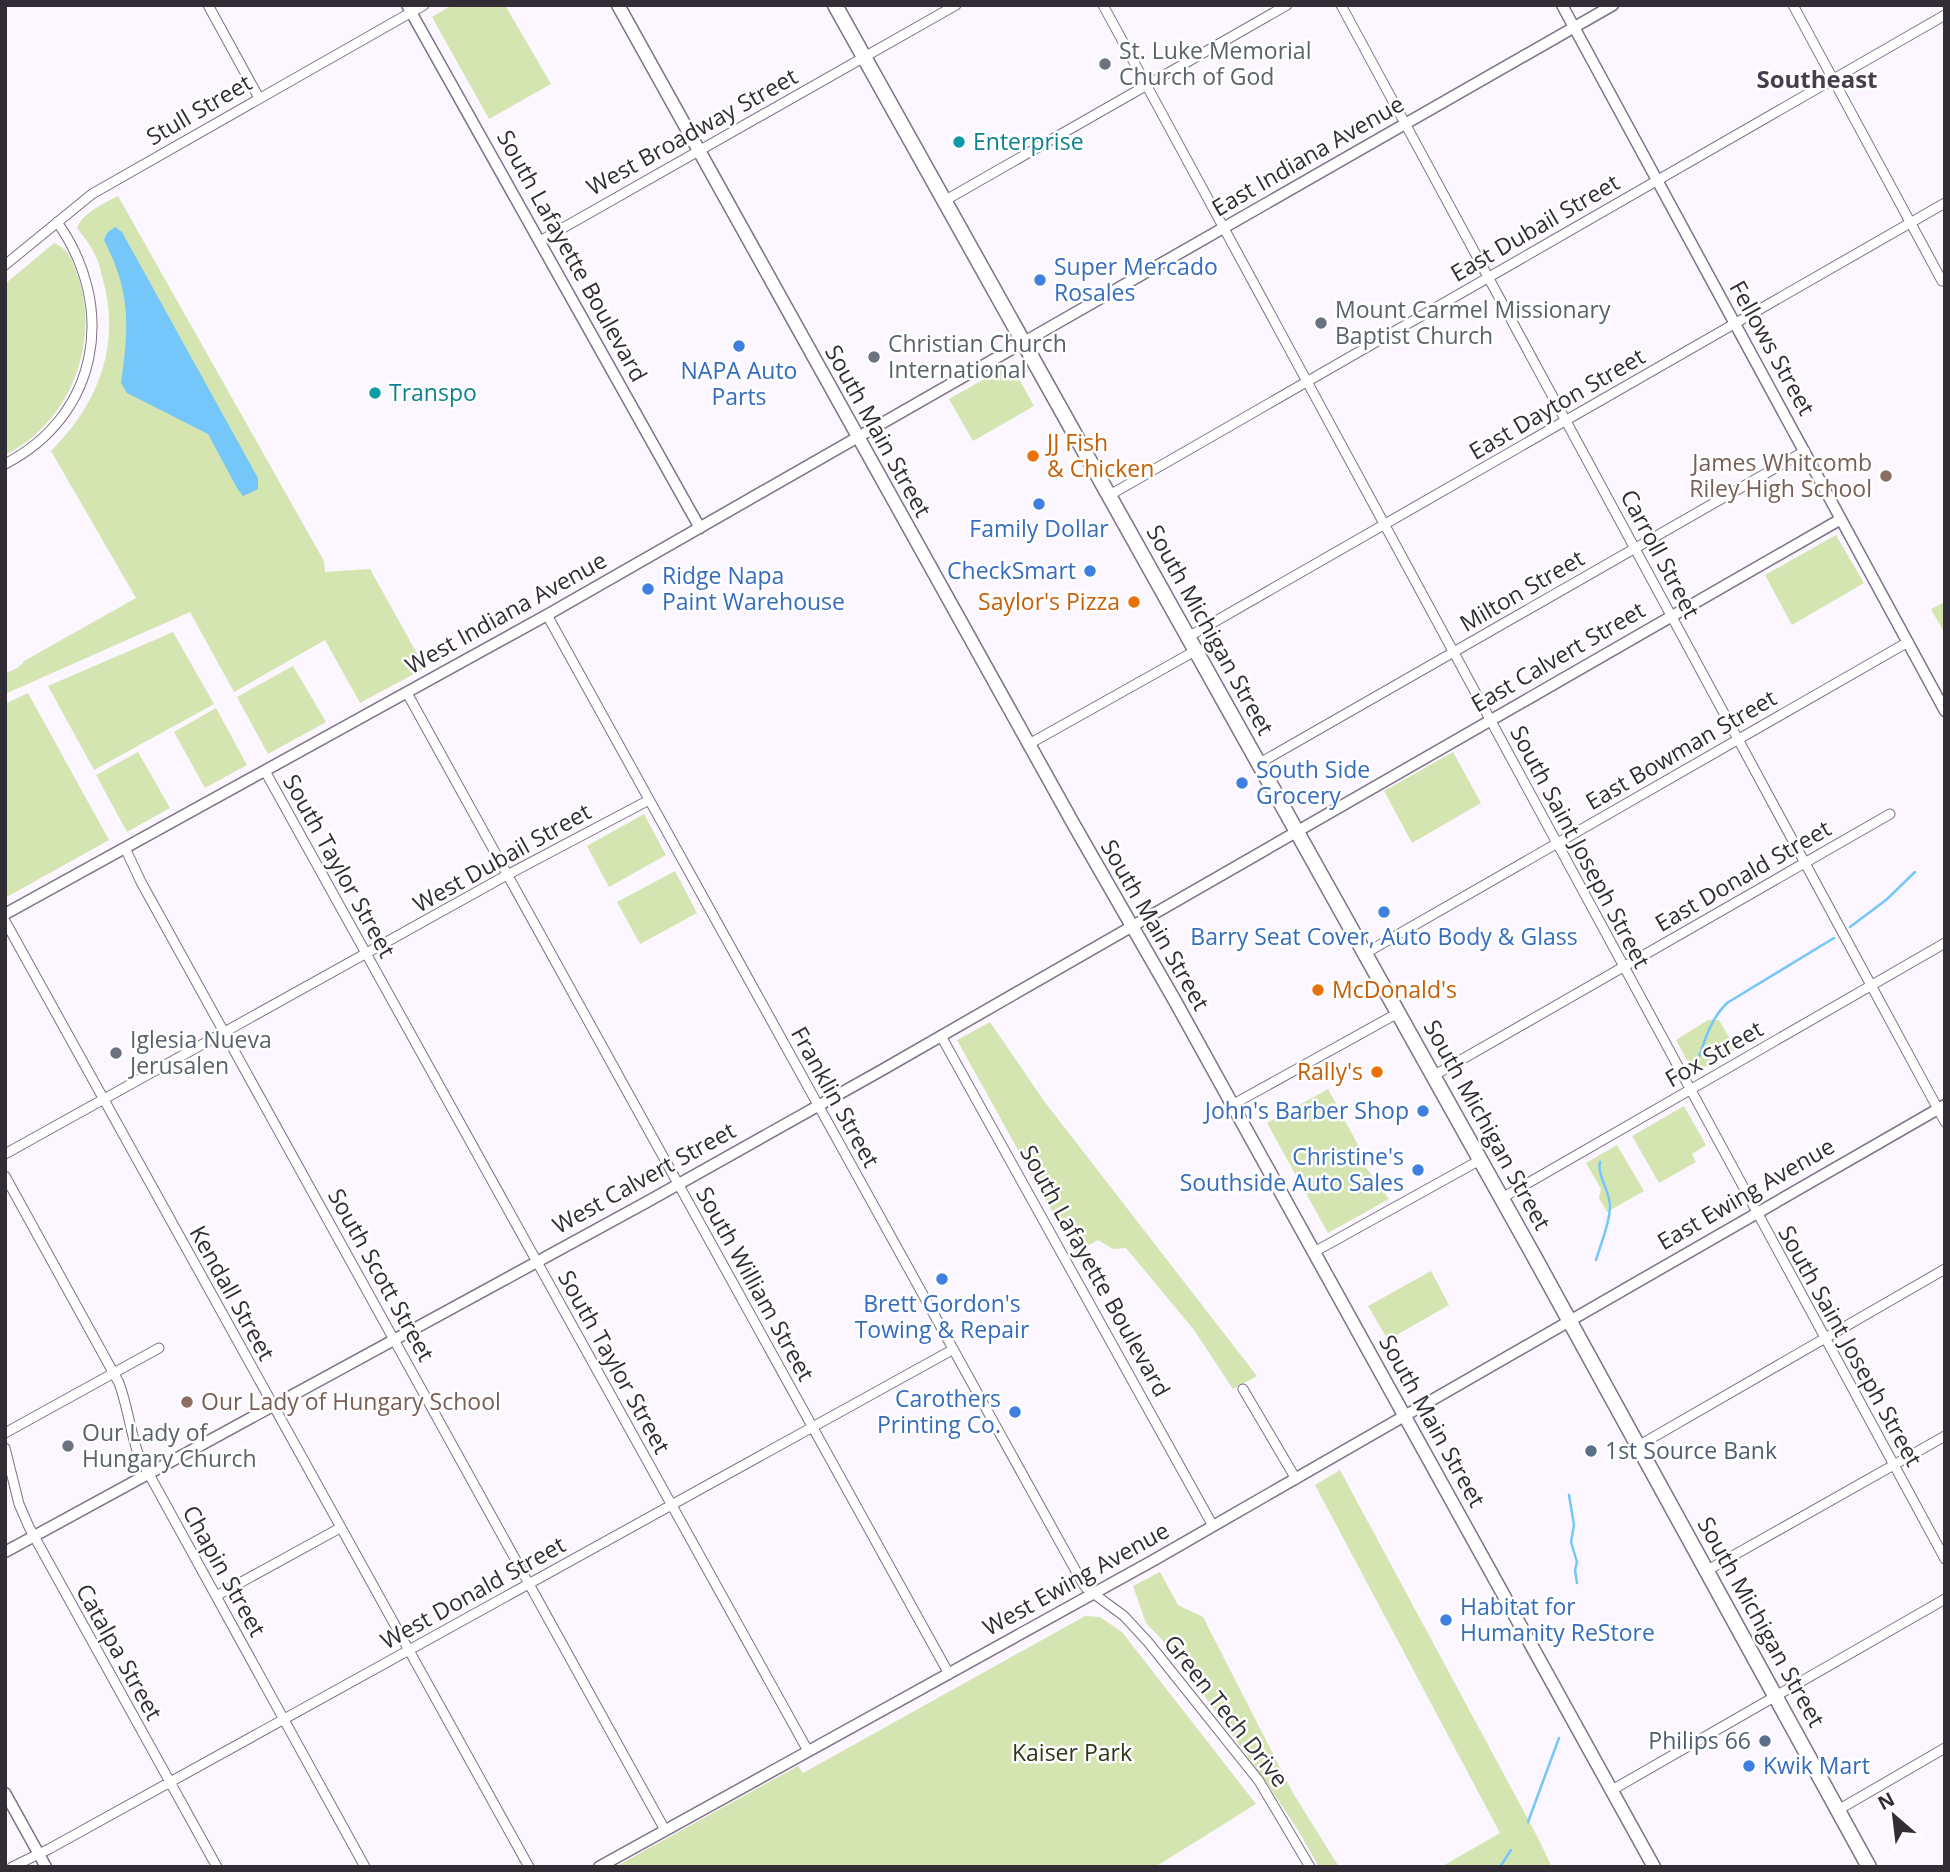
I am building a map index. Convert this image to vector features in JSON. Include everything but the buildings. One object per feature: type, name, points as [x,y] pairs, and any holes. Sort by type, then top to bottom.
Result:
[{"type":"main road","name":"South Main Street","points":[[618,5],[1028,744],[1133,925],[1654,1867]]},
{"type":"main road","name":"South Michigan Street","points":[[835,5],[1502,1198],[1869,1867]]},
{"type":"street","points":[[208,5],[259,98]]},
{"type":"street","name":"Stull Street","points":[[5,265],[92,194],[409,9],[424,5]]},
{"type":"street","name":"West Broadway Street","points":[[540,241],[956,5]]},
{"type":"street","name":"South Saint Joseph Street","points":[[1104,5],[1945,1559]]},
{"type":"street","points":[[944,201],[1287,5]]},
{"type":"street","name":"Carroll Street","points":[[1341,5],[1871,985],[1941,1107],[1945,1122]]},
{"type":"street","name":"Fellows Street","points":[[1562,5],[1945,711]]},
{"type":"street","name":"East Indiana Avenue","points":[[1024,344],[1613,5]]},
{"type":"street","points":[[1793,5],[1942,281]]},
{"type":"street","name":"South Lafayette Boulevard","points":[[409,9],[700,528]]},
{"type":"street","name":"East Dubail Street","points":[[1108,495],[1945,15]]},
{"type":"street","name":"East Dayton Street","points":[[1188,637],[1945,204]]},
{"type":"street","points":[[5,464],[30,449],[52,429],[78,393],[89,358],[94,319],[86,279],[57,222]]},
{"type":"street","name":"West Indiana Avenue","points":[[5,914],[547,615],[1024,344]]},
{"type":"street","name":"Milton Street","points":[[1258,764],[1805,451]]},
{"type":"street","name":"East Calvert Street","points":[[1296,831],[1841,519]]},
{"type":"street","name":"Franklin Street","points":[[547,615],[1076,1573],[1086,1588],[1095,1593]]},
{"type":"street","name":"East Bowman Street","points":[[1364,954],[1908,642]]},
{"type":"street","points":[[1028,744],[1195,651]]},
{"type":"street","name":"South William Street","points":[[407,693],[949,1674]]},
{"type":"street","name":"South Taylor Street","points":[[265,771],[808,1751]]},
{"type":"street","name":"West Dubail Street","points":[[5,1154],[507,875],[649,800]]},
{"type":"street","name":"East Donald Street","points":[[1433,1076],[1890,814]]},
{"type":"street","name":"West Calvert Street","points":[[5,1552],[678,1184],[1296,831]]},
{"type":"street","name":"South Scott Street","points":[[125,848],[224,1033],[665,1830]]},
{"type":"street","name":"Kendall Street","points":[[5,921],[529,1867]]},
{"type":"street","name":"Fox Street","points":[[1502,1198],[1945,943]]},
{"type":"street","points":[[1232,1104],[1398,1013]]},
{"type":"street","name":"South Lafayette Boulevard","points":[[941,1036],[1213,1526]]},
{"type":"street","name":"East Ewing Avenue","points":[[1569,1320],[1941,1107]]},
{"type":"street","points":[[1314,1252],[1480,1160]]},
{"type":"street","name":"Chapin Street","points":[[5,1176],[113,1373],[126,1402],[134,1444],[148,1474],[365,1867]]},
{"type":"street","points":[[1638,1446],[1945,1269]]},
{"type":"street","name":"West Ewing Avenue","points":[[599,1867],[1095,1593],[1569,1320]]},
{"type":"street","points":[[5,1433],[159,1348]]},
{"type":"street","name":"West Donald Street","points":[[12,1867],[952,1350]]},
{"type":"street","points":[[1243,1389],[1296,1479]]},
{"type":"street","points":[[1706,1571],[1945,1436]]},
{"type":"street","name":"Catalpa Street","points":[[5,1448],[19,1504],[33,1536],[216,1867]]},
{"type":"street","points":[[216,1596],[340,1528]]},
{"type":"street","name":"Green Tech Drive","points":[[1095,1593],[1124,1616],[1142,1635],[1235,1751],[1270,1797],[1310,1867]]},
{"type":"street","points":[[1612,1790],[1945,1599]]},
{"type":"street","points":[[1838,1810],[1945,1748]]},
{"type":"street","points":[[5,1793],[46,1867]]},
{"type":"green space","points":[[452,5],[505,5],[551,84],[489,119],[432,17]]},
{"type":"green space","points":[[118,196],[324,561],[325,572],[370,569],[425,668],[360,703],[325,640],[234,692],[190,612],[5,694],[5,672],[16,669],[24,661],[136,598],[51,451],[81,414],[93,394],[107,351],[108,304],[98,261],[77,228],[89,213]]},
{"type":"green space","points":[[54,243],[67,252],[78,277],[84,303],[82,354],[74,379],[47,423],[27,441],[5,455],[5,284]]},
{"type":"green space","points":[[1011,364],[1034,406],[973,441],[949,399]]},
{"type":"green space","points":[[1836,535],[1864,583],[1792,625],[1765,575]]},
{"type":"green space","points":[[1945,602],[1945,634],[1931,609]]},
{"type":"green space","points":[[173,632],[214,704],[94,770],[48,686]]},
{"type":"green space","points":[[293,666],[326,722],[268,754],[237,697]]},
{"type":"green space","points":[[28,693],[109,840],[5,898],[5,704]]},
{"type":"green space","points":[[216,708],[247,765],[205,788],[174,732]]},
{"type":"green space","points":[[138,752],[170,808],[127,832],[96,775]]},
{"type":"green space","points":[[1453,752],[1481,803],[1412,843],[1384,791]]},
{"type":"green space","points":[[644,814],[666,855],[609,887],[587,846]]},
{"type":"green space","points":[[675,871],[697,913],[640,944],[617,902]]},
{"type":"green space","points":[[1708,1020],[1719,1020],[1736,1049],[1694,1073],[1676,1040]]},
{"type":"green space","points":[[990,1022],[1044,1101],[1257,1376],[1233,1389],[1194,1330],[1126,1248],[1113,1249],[1098,1240],[1075,1253],[957,1040]]},
{"type":"green space","points":[[1328,1089],[1364,1156],[1364,1165],[1389,1199],[1328,1233],[1267,1123]]},
{"type":"green space","points":[[1684,1106],[1706,1145],[1692,1154],[1696,1162],[1659,1183],[1632,1136]]},
{"type":"green space","points":[[1617,1145],[1644,1191],[1607,1212],[1599,1198],[1601,1189],[1586,1163]]},
{"type":"green space","points":[[1431,1271],[1449,1305],[1388,1340],[1368,1306]]},
{"type":"green space","points":[[1340,1470],[1552,1867],[1441,1867],[1500,1833],[1315,1485]]},
{"type":"green space","points":[[1160,1572],[1178,1605],[1203,1617],[1293,1793],[1339,1867],[1319,1867],[1268,1785],[1205,1697],[1196,1675],[1146,1623],[1133,1586]]},
{"type":"green space","name":"Kaiser Park","points":[[1085,1616],[1100,1617],[1122,1632],[1256,1804],[1155,1867],[615,1867],[798,1766],[803,1773]]},
{"type":"water","points":[[115,227],[122,232],[258,478],[258,489],[243,496],[208,434],[127,393],[121,383],[126,344],[126,310],[119,277],[104,240],[107,233]]},
{"type":"waterway","points":[[1850,927],[1886,900],[1915,872]]},
{"type":"waterway","points":[[1697,1062],[1712,1023],[1727,1003],[1834,938]]},
{"type":"waterway","points":[[1596,1260],[1610,1213],[1608,1195],[1600,1173],[1600,1162]]},
{"type":"waterway","points":[[1569,1495],[1574,1525],[1571,1542],[1577,1562],[1577,1583]]},
{"type":"waterway","points":[[1528,1822],[1559,1738]]},
{"type":"waterway","points":[[1500,1867],[1511,1850]]},
{"type":"place","name":"St. Luke Memorial Church of God","points":[[1105,64]]},
{"type":"place","name":"Enterprise","points":[[959,142]]},
{"type":"place","name":"Super Mercado Rosales","points":[[1040,280]]},
{"type":"place","name":"Mount Carmel Missionary Baptist Church","points":[[1321,323]]},
{"type":"place","name":"NAPA Auto Parts","points":[[739,346]]},
{"type":"place","name":"Christian Church International","points":[[874,357]]},
{"type":"place","name":"Transpo","points":[[375,393]]},
{"type":"place","name":"JJ Fish & Chicken","points":[[1033,456]]},
{"type":"place","name":"James Whitcomb Riley High School","points":[[1886,476]]},
{"type":"place","name":"Family Dollar","points":[[1039,504]]},
{"type":"place","name":"CheckSmart","points":[[1090,571]]},
{"type":"place","name":"Ridge Napa Paint Warehouse","points":[[648,589]]},
{"type":"place","name":"Saylor's Pizza","points":[[1134,602]]},
{"type":"place","name":"South Side Grocery","points":[[1242,783]]},
{"type":"place","name":"Barry Seat Cover, Auto Body & Glass","points":[[1384,912]]},
{"type":"place","name":"McDonald's","points":[[1318,990]]},
{"type":"place","name":"Iglesia Nueva Jerusalen","points":[[116,1053]]},
{"type":"place","name":"Rally's","points":[[1377,1072]]},
{"type":"place","name":"John's Barber Shop","points":[[1423,1111]]},
{"type":"place","name":"Christine's Southside Auto Sales","points":[[1418,1170]]},
{"type":"place","name":"Brett Gordon's Towing & Repair","points":[[942,1279]]},
{"type":"place","name":"Our Lady of Hungary School","points":[[187,1402]]},
{"type":"place","name":"Carothers Printing Co.","points":[[1015,1412]]},
{"type":"place","name":"Our Lady of Hungary Church","points":[[68,1446]]},
{"type":"place","name":"1st Source Bank","points":[[1591,1451]]},
{"type":"place","name":"Habitat for Humanity ReStore","points":[[1446,1620]]},
{"type":"place","name":"Philips 66","points":[[1765,1741]]},
{"type":"place","name":"Kwik Mart","points":[[1749,1766]]},
{"type":"district","name":"Southeast","points":[[1817,80]]}]
